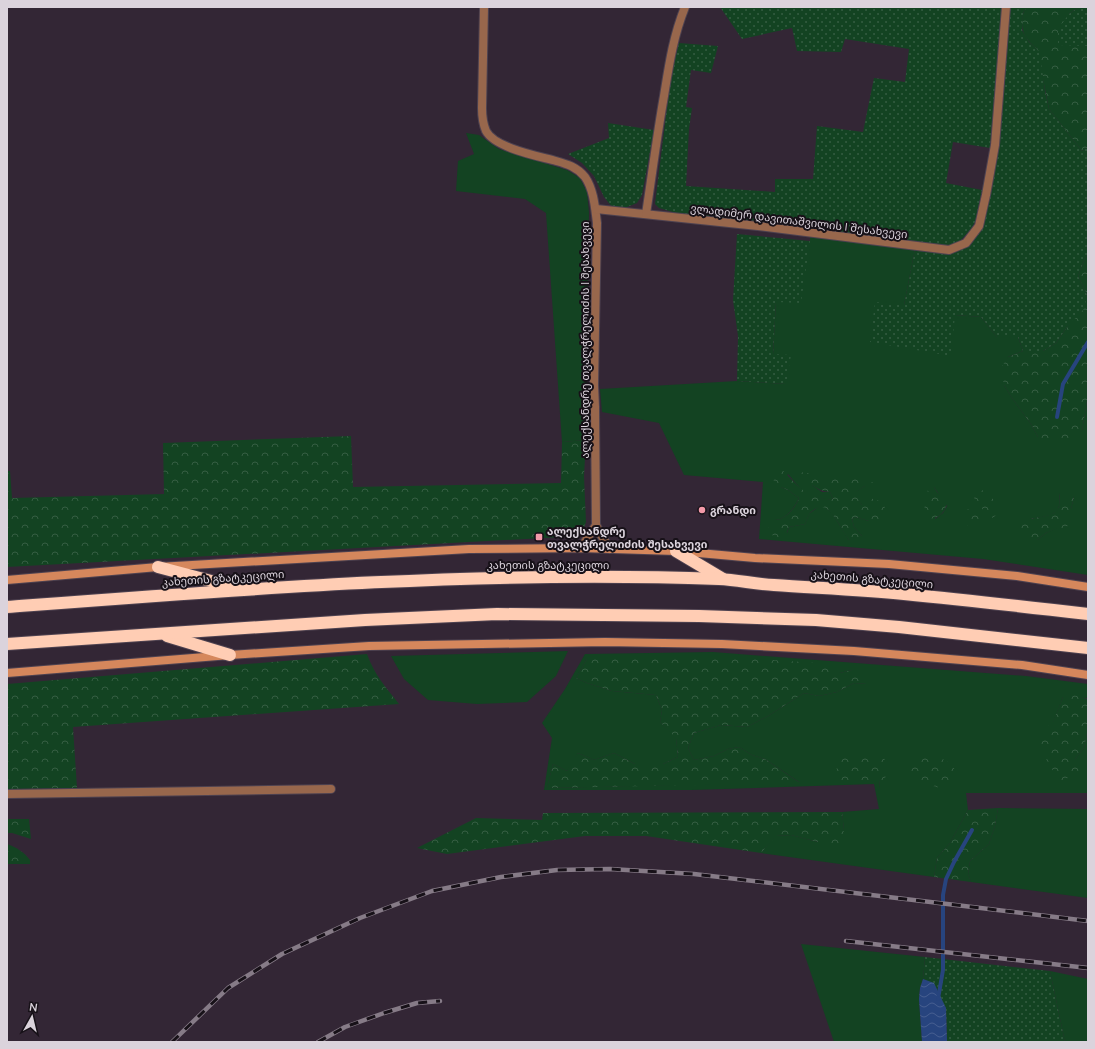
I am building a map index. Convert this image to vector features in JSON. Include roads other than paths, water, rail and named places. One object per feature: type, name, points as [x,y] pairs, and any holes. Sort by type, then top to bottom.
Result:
[{"type":"highway","points":[[676,551],[724,579]]},
{"type":"highway","points":[[158,567],[243,590]]},
{"type":"highway","name":"კახეთის გზატკეცილი","points":[[7,607],[243,590],[411,580],[590,577],[724,579],[770,585],[904,594],[1088,614]]},
{"type":"highway","points":[[7,644],[365,620],[498,614],[699,616],[816,620],[899,627],[1088,648]]},
{"type":"highway","points":[[160,634],[230,655]]},
{"type":"street","name":"ალექსანდრე თვალჭრელიძის I შესახვევი","points":[[484,7],[482,119],[487,132],[496,142],[513,149],[572,166],[584,176],[591,187],[596,209],[597,223],[594,384],[596,525],[610,549]]},
{"type":"street","points":[[646,214],[672,48],[685,7]]},
{"type":"street","name":"ვლადიმერ დავითაშვილის I შესახვევი","points":[[596,209],[758,226],[949,250],[966,243],[979,226],[995,145],[1006,7]]},
{"type":"street","points":[[581,548],[596,525]]},
{"type":"street","name":"კახეთის გზატკეცილი","points":[[7,580],[158,567],[469,549],[581,548],[676,551],[755,558],[888,564],[1017,576],[1088,587]]},
{"type":"street","points":[[7,673],[230,655],[369,646],[605,642],[714,643],[854,651],[1022,665],[1088,675]]},
{"type":"street","points":[[7,794],[331,789]]},
{"type":"water","points":[[923,979],[934,983],[946,1008],[947,1042],[922,1042],[919,999]]},
{"type":"waterway","points":[[1057,417],[1063,384],[1088,342]]},
{"type":"waterway","points":[[938,999],[943,970],[943,895],[946,879],[972,830]]},
{"type":"railway","points":[[172,1042],[228,988],[282,954],[360,918],[432,891],[501,877],[557,870],[610,869],[694,874],[1088,921]]},
{"type":"railway","points":[[846,941],[1088,968]]},
{"type":"railway","points":[[318,1042],[345,1027],[384,1013],[417,1003],[440,1001]]},
{"type":"place","name":"გრანდი","points":[[702,510]]},
{"type":"place","name":"ალექსანდრე თვალჭრელიძის შესახვევი","points":[[539,537]]}]
